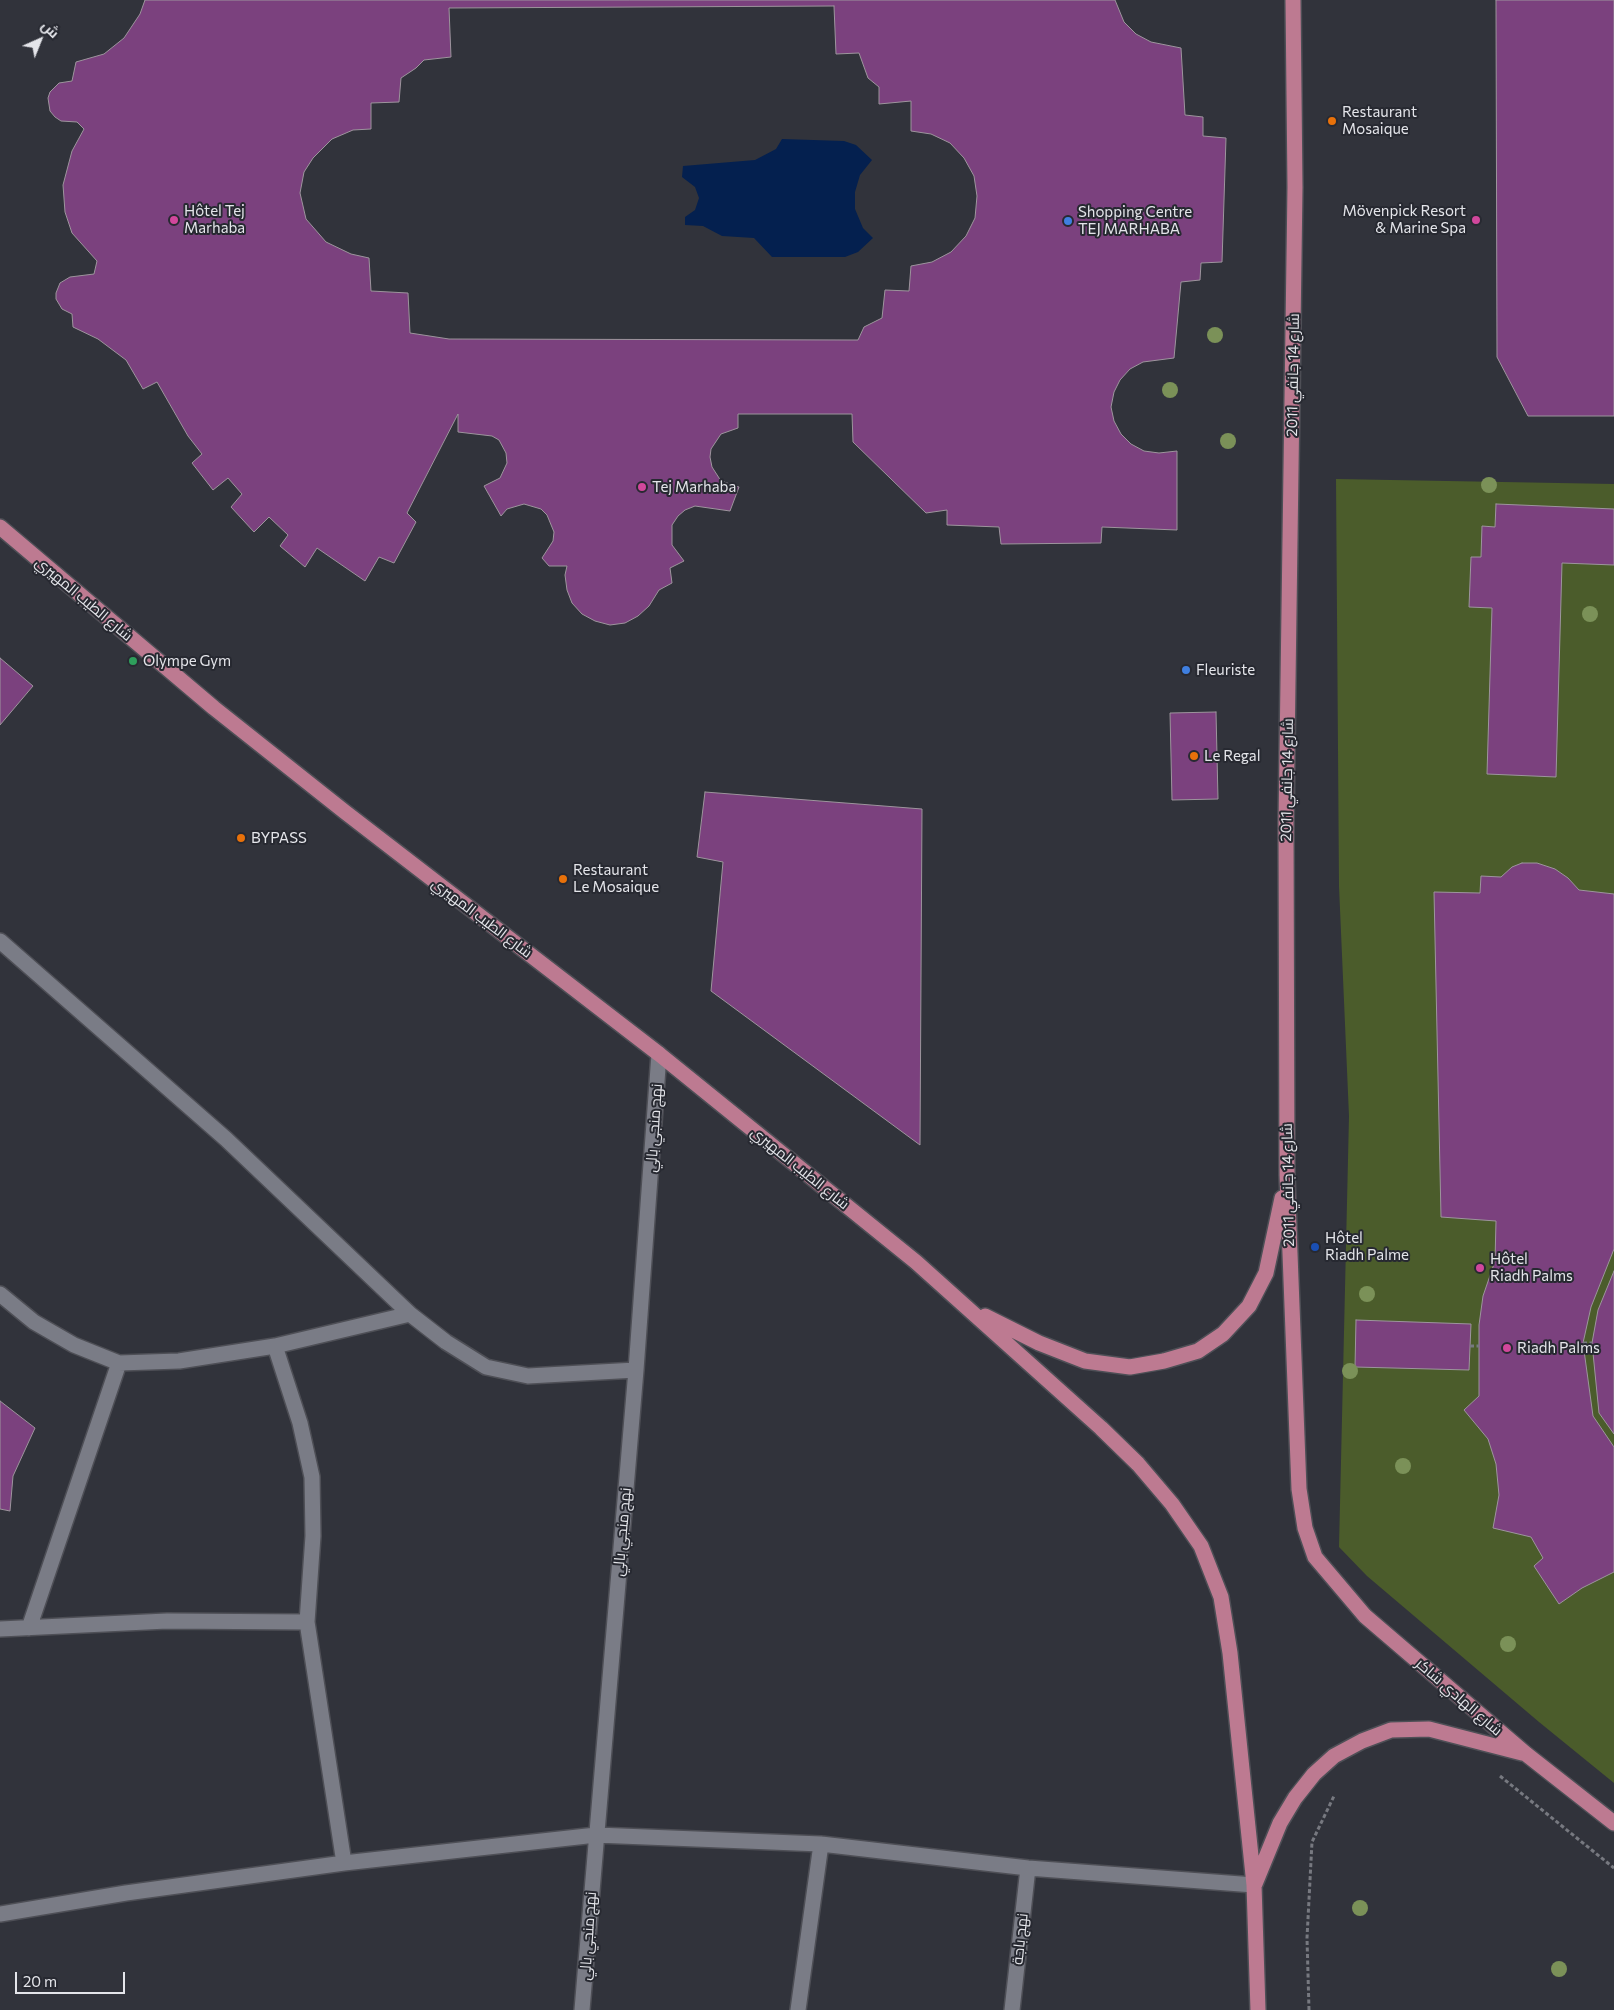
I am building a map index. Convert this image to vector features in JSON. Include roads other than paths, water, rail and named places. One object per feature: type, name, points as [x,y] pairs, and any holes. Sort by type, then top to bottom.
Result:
[{"type":"main road","name":"شارع 14 جانفي 2011","points":[[1292,0],[1295,197],[1286,822],[1287,1176],[1300,1489],[1305,1528],[1315,1558]]},
{"type":"main road","name":"شارع الطيب المهيري","points":[[0,527],[229,720],[344,812],[659,1054],[966,1306]]},
{"type":"main road","points":[[966,1306],[1039,1343],[1085,1361],[1130,1367],[1164,1361],[1198,1350],[1223,1334],[1248,1306],[1266,1273],[1287,1176]]},
{"type":"main road","points":[[966,1306],[1138,1464],[1172,1504],[1201,1546],[1221,1597],[1230,1653],[1254,1885],[1258,2010]]},
{"type":"main road","name":"شارع الهادي شاكر","points":[[1315,1558],[1365,1616],[1526,1754],[1614,1824]]},
{"type":"main road","points":[[1254,1885],[1280,1823],[1294,1798],[1314,1774],[1334,1756],[1362,1741],[1391,1730],[1429,1729],[1526,1754]]},
{"type":"street","points":[[0,941],[226,1139],[410,1314],[446,1342],[486,1367],[528,1376],[636,1370]]},
{"type":"street","name":"نهج منجي بالي","points":[[582,2010],[636,1370],[659,1054]]},
{"type":"street","points":[[0,1294],[34,1322],[74,1346],[118,1363],[179,1361],[275,1346],[410,1314]]},
{"type":"street","points":[[275,1346],[300,1423],[312,1478],[313,1536],[307,1622],[344,1863]]},
{"type":"street","points":[[29,1628],[118,1363]]},
{"type":"street","points":[[0,1629],[167,1621],[307,1622]]},
{"type":"street","points":[[0,1914],[126,1892],[344,1863],[596,1835],[821,1844],[1028,1868],[1254,1885]]},
{"type":"street","points":[[798,2010],[821,1844]]},
{"type":"street","name":"نهج باجة","points":[[1012,2010],[1028,1868]]},
{"type":"water","points":[[782,139],[844,141],[856,145],[872,160],[860,175],[855,192],[855,209],[863,228],[873,238],[858,252],[845,257],[772,257],[754,238],[722,236],[703,226],[685,225],[685,217],[695,210],[699,198],[695,187],[682,177],[683,166],[755,160],[776,149]]},
{"type":"place","name":"Restaurant Mosaique","points":[[1332,121]]},
{"type":"place","name":"Hôtel Tej Marhaba","points":[[174,220]]},
{"type":"place","name":"Mövenpick Resort & Marine Spa","points":[[1476,220]]},
{"type":"place","name":"Shopping Centre TEJ MARHABA","points":[[1068,221]]},
{"type":"place","name":"Tej Marhaba","points":[[642,487]]},
{"type":"place","name":"Olympe Gym","points":[[133,661]]},
{"type":"place","name":"Fleuriste","points":[[1186,670]]},
{"type":"place","name":"Le Regal","points":[[1194,756]]},
{"type":"place","name":"BYPASS","points":[[241,838]]},
{"type":"place","name":"Restaurant Le Mosaique","points":[[563,879]]},
{"type":"place","name":"Hôtel Riadh Palme","points":[[1315,1247]]},
{"type":"place","name":"Hôtel Riadh Palms","points":[[1480,1268]]},
{"type":"place","name":"Riadh Palms","points":[[1507,1348]]}]
